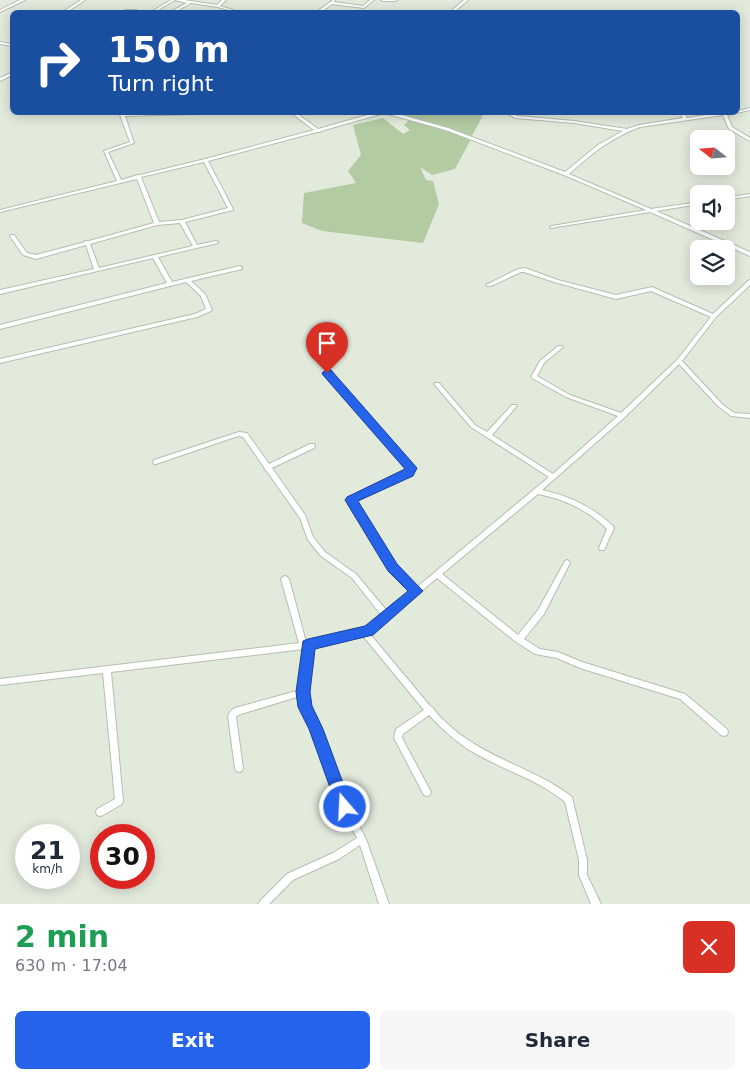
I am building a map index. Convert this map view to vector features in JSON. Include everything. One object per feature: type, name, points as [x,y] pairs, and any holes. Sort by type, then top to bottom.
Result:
[{"type":"street","points":[[0,11],[24,0]]},
{"type":"street","points":[[68,10],[83,0]]},
{"type":"street","points":[[156,10],[173,0]]},
{"type":"street","points":[[180,0],[218,6],[230,10]]},
{"type":"street","points":[[218,6],[224,0]]},
{"type":"street","points":[[322,10],[336,0]]},
{"type":"street","points":[[332,3],[364,7],[372,0]]},
{"type":"street","points":[[384,0],[394,0]]},
{"type":"street","points":[[454,10],[466,0]]},
{"type":"street","points":[[177,10],[191,2]]},
{"type":"street","points":[[119,180],[106,151],[132,144],[121,115]]},
{"type":"street","points":[[296,115],[319,131]]},
{"type":"street","points":[[0,211],[378,115]]},
{"type":"street","points":[[393,115],[447,129],[566,174],[750,254]]},
{"type":"street","points":[[512,115],[625,130]]},
{"type":"street","points":[[683,115],[686,120]]},
{"type":"street","points":[[566,174],[588,154],[625,130],[639,126],[725,115],[730,128],[750,140]]},
{"type":"street","points":[[12,236],[25,254],[36,257],[157,224],[182,221],[231,209],[222,190],[214,182],[206,160]]},
{"type":"street","points":[[138,176],[157,224]]},
{"type":"street","points":[[735,198],[750,195]]},
{"type":"street","points":[[552,227],[690,204]]},
{"type":"street","points":[[182,221],[196,247]]},
{"type":"street","points":[[87,242],[97,270]]},
{"type":"street","points":[[0,292],[216,242]]},
{"type":"street","points":[[155,257],[170,284]]},
{"type":"street","points":[[0,327],[240,268]]},
{"type":"street","points":[[489,285],[520,270],[525,270],[556,282],[616,297],[623,297],[652,289],[714,316]]},
{"type":"street","points":[[0,361],[70,346],[152,324],[197,315],[209,310],[203,295],[188,281]]},
{"type":"street","points":[[0,682],[306,645],[364,632],[387,616],[536,492],[622,416],[679,361],[714,316],[750,282]]},
{"type":"street","points":[[560,347],[542,362],[534,378],[568,396],[622,416]]},
{"type":"street","points":[[679,361],[720,405],[734,415],[750,416]]},
{"type":"street","points":[[327,373],[412,468],[408,473],[351,500],[391,565],[399,576],[417,591]]},
{"type":"street","points":[[437,384],[473,426],[553,477]]},
{"type":"street","points":[[488,435],[514,406]]},
{"type":"street","points":[[156,462],[239,434],[245,436],[303,517],[310,538],[323,554],[354,576],[387,616]]},
{"type":"street","points":[[267,468],[312,446]]},
{"type":"street","points":[[536,492],[551,494],[582,507],[606,522],[611,528],[602,548]]},
{"type":"street","points":[[519,640],[542,612],[567,563]]},
{"type":"street","points":[[437,574],[519,640],[538,652],[558,655],[580,665],[682,696],[724,732]]},
{"type":"street","points":[[285,578],[306,645],[308,662],[303,692],[305,707],[316,729],[345,807],[362,839],[384,904]]},
{"type":"street","points":[[364,632],[430,710],[471,747],[548,786],[569,800],[583,860],[583,875],[596,904]]},
{"type":"street","points":[[100,812],[119,801],[107,670]]},
{"type":"street","points":[[239,768],[232,716],[235,712],[303,692]]},
{"type":"street","points":[[427,792],[398,738],[399,732],[404,727],[430,710]]},
{"type":"street","points":[[263,904],[290,877],[336,856],[362,839]]},
{"type":"green space","points":[[402,115],[483,115],[472,136]]},
{"type":"green space","points":[[383,118],[403,134],[410,130],[404,125],[409,120],[471,139],[455,169],[432,175],[420,167],[426,180],[433,181],[439,204],[423,243],[322,231],[302,223],[304,193],[356,183],[348,171],[361,155],[353,125]]},
{"type":"route","points":[[327,373],[412,468],[408,473],[351,500],[387,560],[399,576],[417,591],[369,631],[308,645],[308,662],[303,683],[305,707],[316,729],[326,761],[345,807]]}]
